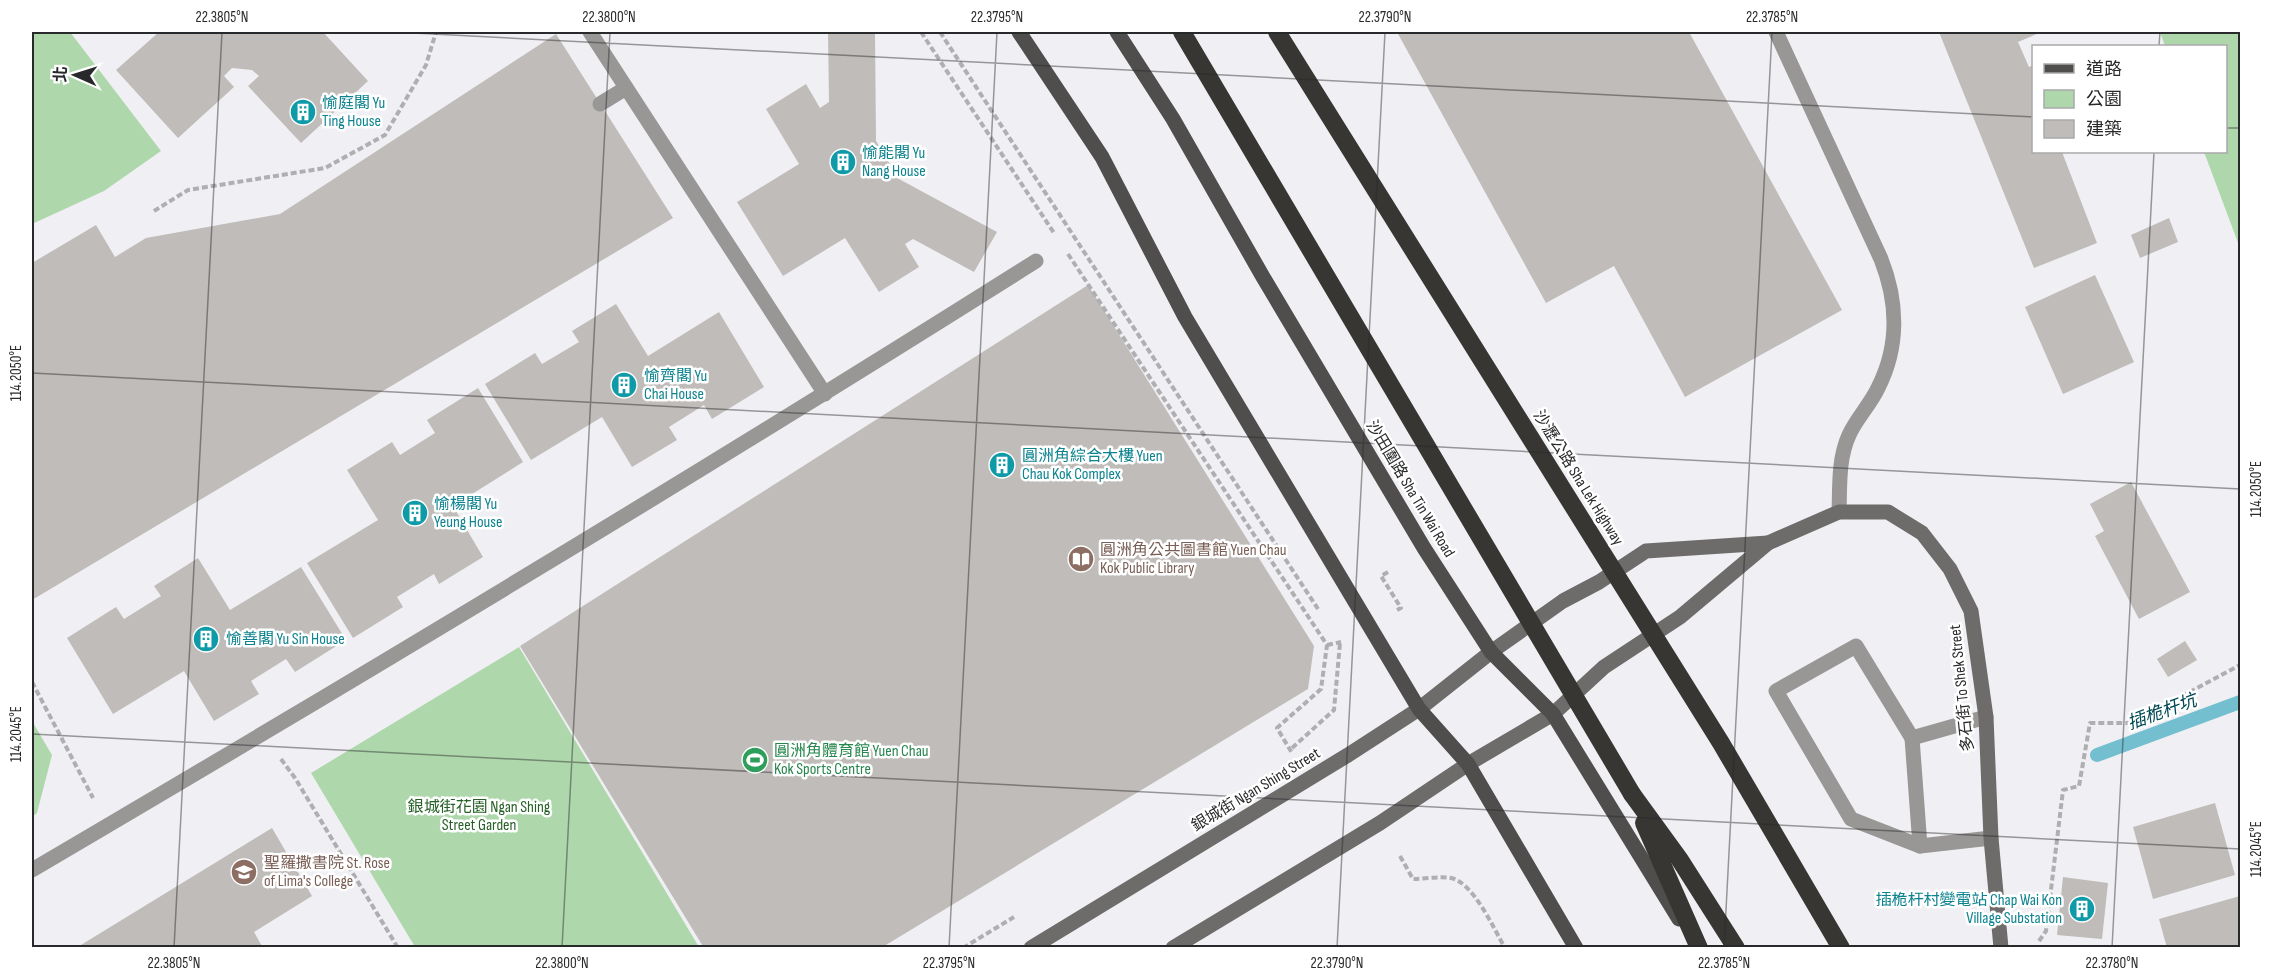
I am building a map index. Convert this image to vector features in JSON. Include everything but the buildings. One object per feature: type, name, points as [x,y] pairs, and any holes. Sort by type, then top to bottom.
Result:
[{"type":"highway","points":[[1182,32],[1632,794],[1680,860],[1736,948]]},
{"type":"highway","name":"沙瀝公路 Sha Lek Highway","points":[[1277,32],[1721,744],[1841,948]]},
{"type":"highway","points":[[1632,794],[1697,948]]},
{"type":"main road","points":[[1019,32],[1102,157],[1185,317],[1419,709],[1468,764],[1576,948]]},
{"type":"main road","name":"沙田圍路 Sha Tin Wai Road","points":[[1117,32],[1173,119],[1263,277],[1424,548],[1491,652],[1553,714],[1697,948]]},
{"type":"street","points":[[590,32],[825,394]]},
{"type":"street","points":[[1776,32],[1881,260],[1892,292],[1895,332],[1891,351],[1879,388],[1849,435],[1841,459],[1839,512]]},
{"type":"street","points":[[600,104],[626,88]]},
{"type":"street","points":[[32,870],[825,394],[1036,261]]},
{"type":"street","name":"多石街 To Shek Street","points":[[1553,714],[1604,667],[1680,616],[1768,543],[1839,512],[1887,512],[1922,533],[1950,569],[1971,611],[1986,717],[1991,838],[2001,948]]},
{"type":"street","name":"多石街 To Shek Street","points":[[1491,652],[1563,601],[1599,582],[1646,551],[1768,543]]},
{"type":"street","points":[[1920,846],[1912,738],[1856,646],[1776,691],[1851,819],[1920,846],[1991,838]]},
{"type":"street","name":"銀城街 Ngan Shing Street","points":[[1031,948],[1310,780],[1419,709],[1491,652]]},
{"type":"street","points":[[1173,948],[1380,823],[1468,764],[1553,714]]},
{"type":"street","points":[[1912,738],[1986,717]]},
{"type":"path","points":[[154,211],[188,190],[325,168],[386,135],[426,65],[436,32]]},
{"type":"path","points":[[921,32],[1056,236]]},
{"type":"path","points":[[940,32],[1321,613]]},
{"type":"path","points":[[1062,245],[1327,645],[1321,689],[1277,728],[1296,759]]},
{"type":"path","points":[[1290,750],[1334,710],[1340,643],[1334,633]]},
{"type":"path","points":[[2039,941],[2046,931],[2063,789],[2079,786],[2090,723],[2132,723],[2241,666]]},
{"type":"path","points":[[32,682],[108,825]]},
{"type":"path","points":[[267,731],[280,757],[398,948]]},
{"type":"path","points":[[1401,856],[1413,879],[1453,878],[1463,885],[1474,896],[1505,948]]},
{"type":"path","points":[[963,948],[1014,917]]},
{"type":"green space","points":[[32,32],[70,32],[161,151],[104,191],[32,224]]},
{"type":"green space","points":[[2160,32],[2240,32],[2240,248],[2204,153],[2227,153],[2227,45],[2165,45]]},
{"type":"green space","name":"銀城街花園 Ngan Shing Street Garden","points":[[519,647],[699,947],[415,947],[311,773]]},
{"type":"green space","points":[[32,721],[52,755],[37,813],[32,817]]},
{"type":"waterway","name":"插桅杆坑","points":[[2097,755],[2240,702]]},
{"type":"place","name":"愉庭閣 Yu Ting House","points":[[303,112]]},
{"type":"place","name":"愉能閣 Yu Nang House","points":[[843,162]]},
{"type":"place","name":"愉齊閣 Yu Chai House","points":[[624,385]]},
{"type":"place","name":"圓洲角綜合大樓 Yuen Chau Kok Complex","points":[[1002,465]]},
{"type":"place","name":"愉楊閣 Yu Yeung House","points":[[415,513]]},
{"type":"place","name":"圓洲角公共圖書館 Yuen Chau Kok Public Library","points":[[1081,559]]},
{"type":"place","name":"愉善閣 Yu Sin House","points":[[206,639]]},
{"type":"place","name":"圓洲角體育館 Yuen Chau Kok Sports Centre","points":[[755,760]]},
{"type":"place","name":"聖羅撒書院 St. Rose of Lima's College","points":[[244,872]]},
{"type":"place","name":"插桅杆村變電站 Chap Wai Kon Village Substation","points":[[2082,909]]}]
